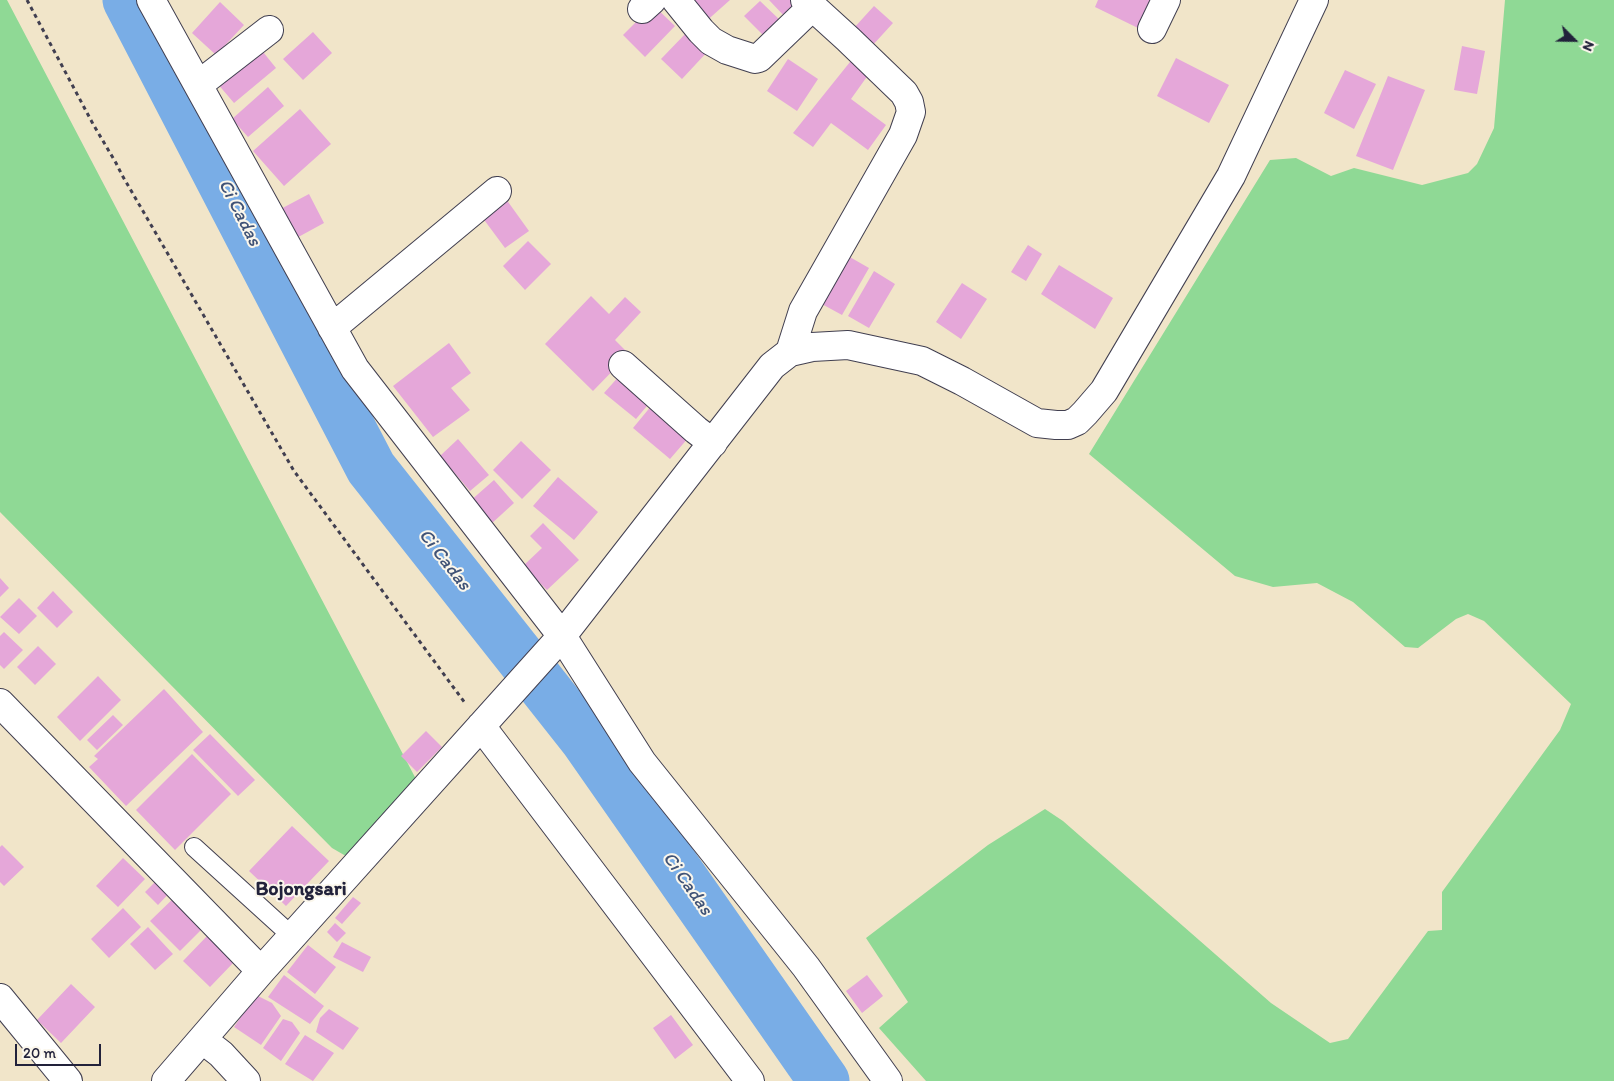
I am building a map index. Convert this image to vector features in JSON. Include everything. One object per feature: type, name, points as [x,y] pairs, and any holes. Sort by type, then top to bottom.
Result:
[{"type":"street","points":[[151,0],[355,369],[642,762],[806,967],[888,1081]]},
{"type":"street","points":[[676,0],[711,41],[727,50],[756,59],[759,58],[808,3],[904,93],[910,102],[910,112],[903,135],[803,311],[790,352]]},
{"type":"street","points":[[1152,30],[1166,0]]},
{"type":"street","points":[[166,1081],[261,971],[556,643],[772,366],[790,352],[812,348],[848,346],[922,360],[1037,423],[1068,424],[1076,421],[1085,413],[1104,391],[1231,176],[1314,0]]},
{"type":"street","points":[[198,85],[269,30]]},
{"type":"street","points":[[332,328],[497,192]]},
{"type":"street","points":[[623,365],[713,444]]},
{"type":"street","points":[[0,703],[261,971]]},
{"type":"street","points":[[485,721],[750,1081]]},
{"type":"street","points":[[0,998],[68,1081]]},
{"type":"street","points":[[203,1040],[221,1054],[246,1081]]},
{"type":"lane","points":[[194,847],[293,937]]},
{"type":"path","points":[[27,0],[93,124],[294,471],[485,721]]},
{"type":"green space","points":[[0,0],[7,0],[417,781],[351,859],[332,848],[0,512]]},
{"type":"green space","points":[[1505,0],[1614,0],[1614,1081],[926,1081],[879,1028],[908,1002],[866,938],[988,845],[1045,809],[1063,821],[1271,1003],[1330,1043],[1348,1039],[1428,931],[1442,930],[1442,892],[1560,730],[1571,704],[1484,621],[1468,614],[1456,619],[1418,648],[1405,647],[1353,602],[1317,583],[1273,587],[1235,576],[1089,454],[1270,160],[1296,158],[1331,176],[1354,168],[1422,185],[1468,173],[1477,164],[1494,128]]},
{"type":"building","points":[[680,0],[730,0],[703,24]]},
{"type":"building","points":[[769,0],[794,0],[801,7],[788,20]]},
{"type":"building","points":[[1098,0],[1153,0],[1140,29],[1095,7]]},
{"type":"building","points":[[760,1],[782,22],[766,38],[744,16]]},
{"type":"building","points":[[220,2],[244,25],[216,55],[192,33]]},
{"type":"building","points":[[653,5],[675,26],[645,57],[623,35]]},
{"type":"building","points":[[874,6],[893,23],[872,46],[853,29]]},
{"type":"building","points":[[688,31],[709,50],[682,79],[661,59]]},
{"type":"building","points":[[313,32],[332,53],[303,80],[283,59]]},
{"type":"building","points":[[1462,46],[1485,51],[1477,94],[1454,90]]},
{"type":"building","points":[[259,47],[276,68],[234,103],[217,83]]},
{"type":"building","points":[[854,57],[871,71],[851,99],[886,125],[868,150],[831,123],[813,147],[793,133]]},
{"type":"building","points":[[1176,58],[1229,85],[1209,123],[1157,96]]},
{"type":"building","points":[[788,59],[818,79],[797,111],[767,91]]},
{"type":"building","points":[[1345,70],[1376,84],[1354,129],[1324,113]]},
{"type":"building","points":[[1388,76],[1425,90],[1393,170],[1356,156]]},
{"type":"building","points":[[268,87],[284,106],[248,137],[232,119]]},
{"type":"building","points":[[300,109],[331,144],[284,186],[253,151]]},
{"type":"building","points":[[309,194],[324,223],[291,241],[275,212]]},
{"type":"building","points":[[506,199],[529,231],[505,248],[482,217]]},
{"type":"building","points":[[528,241],[551,264],[525,290],[503,266]]},
{"type":"building","points":[[1028,245],[1042,254],[1026,281],[1011,272]]},
{"type":"building","points":[[848,256],[869,268],[842,315],[820,303]]},
{"type":"building","points":[[1059,265],[1113,298],[1095,329],[1041,294]]},
{"type":"building","points":[[874,271],[895,284],[869,328],[848,316]]},
{"type":"building","points":[[962,283],[987,299],[961,339],[936,322]]},
{"type":"building","points":[[591,296],[609,314],[625,297],[641,312],[615,340],[629,354],[593,391],[545,344]]},
{"type":"building","points":[[449,343],[471,373],[451,388],[470,410],[433,437],[393,386]]},
{"type":"building","points":[[621,374],[652,400],[636,419],[604,393]]},
{"type":"building","points":[[652,405],[689,437],[670,459],[633,428]]},
{"type":"building","points":[[458,439],[489,475],[470,491],[440,456]]},
{"type":"building","points":[[521,441],[551,470],[522,499],[493,470]]},
{"type":"building","points":[[558,477],[598,512],[574,540],[533,506]]},
{"type":"building","points":[[494,480],[514,503],[490,525],[469,502]]},
{"type":"building","points":[[543,523],[579,560],[547,590],[523,566],[542,548],[530,536]]},
{"type":"building","points":[[0,578],[9,588],[0,597]]},
{"type":"building","points":[[53,591],[73,612],[57,628],[37,608]]},
{"type":"building","points":[[19,598],[37,616],[19,634],[0,617]]},
{"type":"building","points":[[4,632],[23,650],[4,669],[0,665],[0,636]]},
{"type":"building","points":[[38,646],[56,664],[35,685],[17,667]]},
{"type":"building","points":[[98,676],[121,700],[80,741],[57,717]]},
{"type":"building","points":[[164,689],[203,732],[126,806],[89,767],[98,759],[94,756]]},
{"type":"building","points":[[113,715],[123,725],[97,750],[87,740]]},
{"type":"building","points":[[426,731],[442,747],[417,772],[401,756]]},
{"type":"building","points":[[210,734],[255,780],[238,796],[193,750]]},
{"type":"building","points":[[192,754],[231,794],[175,850],[136,810]]},
{"type":"building","points":[[292,826],[329,861],[286,906],[249,871]]},
{"type":"building","points":[[2,845],[24,867],[4,886],[0,882],[0,847]]},
{"type":"building","points":[[123,858],[145,879],[118,907],[96,886]]},
{"type":"building","points":[[160,877],[173,889],[158,905],[145,892]]},
{"type":"building","points":[[179,893],[208,923],[180,951],[150,921]]},
{"type":"building","points":[[353,897],[361,903],[342,924],[335,918]]},
{"type":"building","points":[[123,908],[141,927],[109,958],[91,939]]},
{"type":"building","points":[[335,923],[346,933],[337,942],[327,932]]},
{"type":"building","points":[[148,927],[173,954],[155,970],[130,944]]},
{"type":"building","points":[[208,935],[234,962],[210,987],[183,961]]},
{"type":"building","points":[[342,942],[371,957],[363,972],[333,957]]},
{"type":"building","points":[[308,945],[336,967],[315,994],[287,972]]},
{"type":"building","points":[[284,975],[324,1006],[310,1024],[268,997]]},
{"type":"building","points":[[867,975],[883,996],[862,1013],[846,991]]},
{"type":"building","points":[[71,984],[95,1007],[61,1043],[37,1020]]},
{"type":"building","points":[[256,995],[272,1003],[281,1016],[261,1045],[234,1027]]},
{"type":"building","points":[[329,1009],[359,1028],[343,1050],[316,1032],[320,1018]]},
{"type":"building","points":[[671,1015],[693,1045],[675,1059],[653,1028]]},
{"type":"building","points":[[283,1019],[292,1022],[300,1033],[281,1061],[263,1048]]},
{"type":"building","points":[[305,1035],[334,1053],[313,1081],[285,1064]]},
{"type":"waterway","name":"Ci Cadas","points":[[128,0],[371,468],[585,739],[824,1081]]},
{"type":"district","name":"Bojongsari","points":[[301,890]]}]
